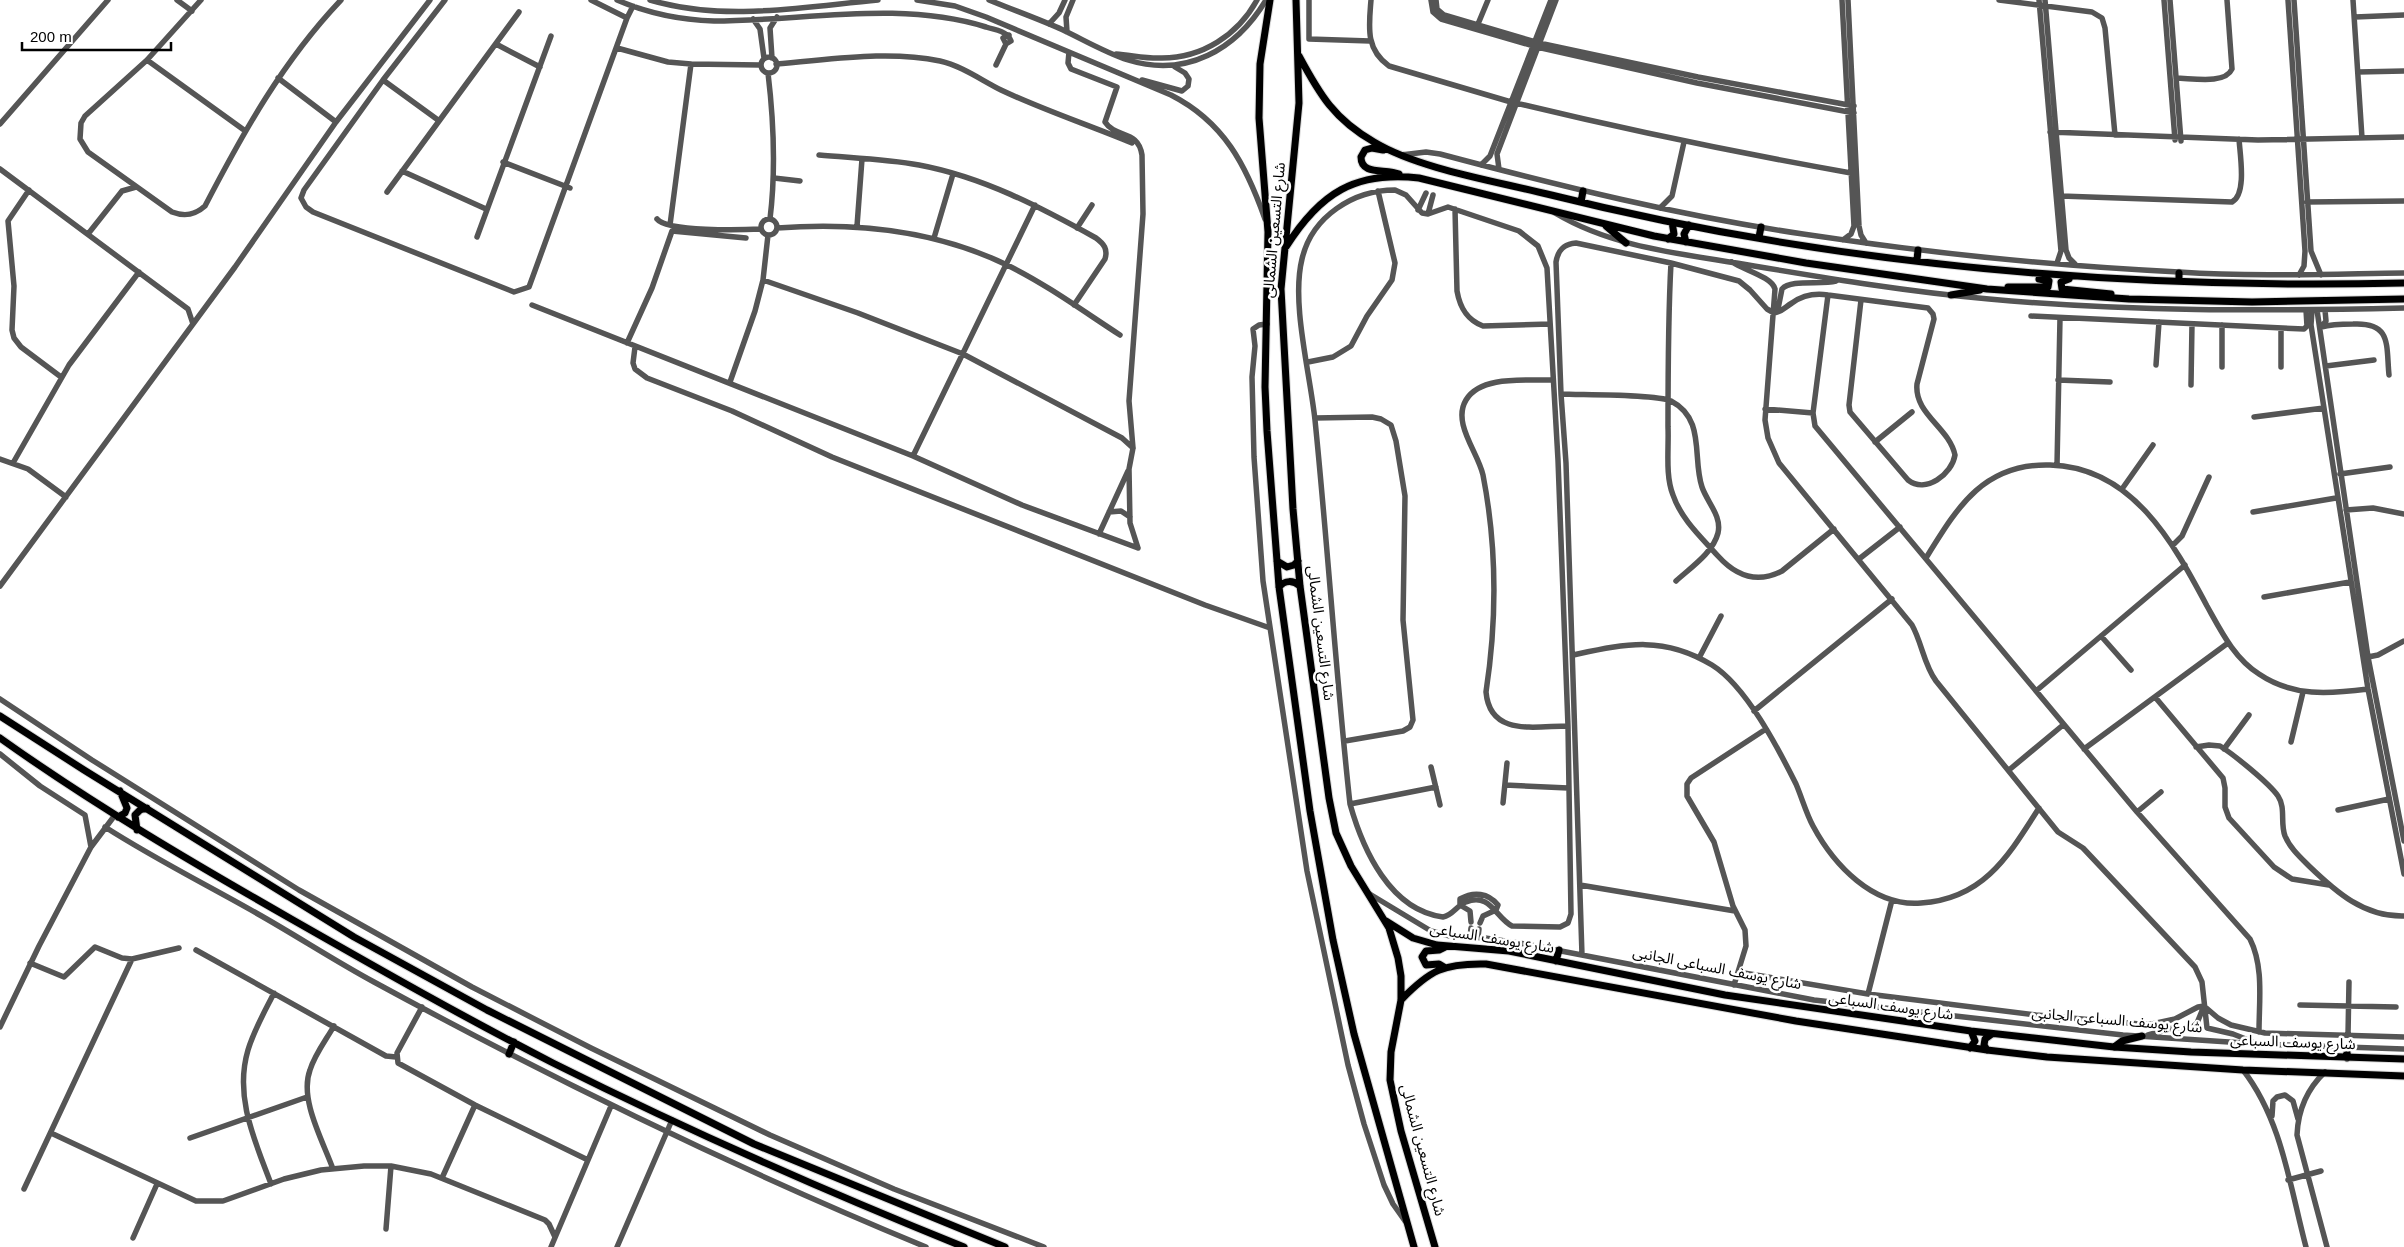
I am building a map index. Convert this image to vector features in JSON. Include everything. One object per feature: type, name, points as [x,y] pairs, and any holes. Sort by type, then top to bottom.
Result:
[{"type":"main road","name":"شارع التسعين الشمالى","points":[[1270,0],[1263,35],[1259,80],[1260,139],[1268,226],[1266,414],[1279,587],[1310,811],[1333,940],[1354,1034],[1414,1247]]},
{"type":"main road","name":"شارع التسعين الشمالى","points":[[1296,0],[1298,122],[1284,249],[1282,302],[1292,509],[1300,586],[1332,817],[1344,854],[1385,920],[1393,937],[1398,958],[1401,976],[1401,1000],[1390,1058],[1393,1097],[1435,1247]]},
{"type":"main road","points":[[1298,53],[1317,91],[1330,106],[1349,125],[1391,151],[1459,172],[1690,226],[1917,260],[1993,270],[2079,278],[2309,285],[2404,282]]},
{"type":"main road","points":[[1391,151],[1367,149],[1362,154],[1361,162],[1368,170],[1390,171],[1431,188],[1551,211],[1668,239],[1853,270],[1990,289],[2252,306],[2404,299]]},
{"type":"main road","points":[[1284,249],[1306,220],[1335,192],[1370,178],[1404,176]]},
{"type":"main road","points":[[1581,202],[1584,191]]},
{"type":"main road","points":[[1668,239],[1674,234],[1672,222]]},
{"type":"main road","points":[[1603,224],[1626,243]]},
{"type":"main road","points":[[1686,242],[1684,234],[1690,226]]},
{"type":"main road","points":[[1759,237],[1761,227]]},
{"type":"main road","points":[[1917,260],[1918,250]]},
{"type":"main road","points":[[1950,295],[2016,286],[2045,289],[2049,283],[2045,280],[2012,277],[1993,270]]},
{"type":"main road","points":[[2179,272],[2179,281]]},
{"type":"main road","points":[[2079,278],[2062,281],[2061,288],[2064,290],[2104,293],[2129,299]]},
{"type":"main road","points":[[1276,561],[1287,568],[1298,561]]},
{"type":"main road","points":[[1279,587],[1283,583],[1291,581],[1300,586]]},
{"type":"main road","points":[[0,716],[354,937],[487,1010],[754,1144],[1005,1247]]},
{"type":"main road","points":[[0,738],[138,830],[401,982],[514,1042],[672,1120],[762,1161],[964,1247]]},
{"type":"main road","points":[[116,816],[124,814],[127,808],[120,791]]},
{"type":"main road","points":[[138,830],[135,815],[140,810],[147,808]]},
{"type":"main road","name":"شارع يوسف السباعى","points":[[1385,920],[1413,938],[1445,946],[1509,951],[1725,995],[1992,1034],[2114,1047],[2404,1059]]},
{"type":"main road","points":[[1444,967],[1439,964],[1426,965],[1422,957],[1426,951],[1439,950],[1445,946]]},
{"type":"main road","points":[[1556,961],[1559,950]]},
{"type":"main road","name":"شارع يوسف السباعى","points":[[1401,1000],[1423,978],[1444,967],[1463,964],[1501,966],[1796,1021],[1970,1048],[2047,1057],[2243,1070],[2404,1076]]},
{"type":"main road","points":[[1970,1048],[1975,1041],[1971,1031]]},
{"type":"main road","points":[[1987,1050],[1985,1039],[1992,1034]]},
{"type":"main road","points":[[2114,1047],[2127,1039],[2142,1036]]},
{"type":"main road","points":[[509,1054],[514,1042]]},
{"type":"main road","points":[[2347,1048],[2347,1058]]},
{"type":"street","points":[[0,124],[108,0]]},
{"type":"street","points":[[177,0],[192,11]]},
{"type":"street","points":[[201,0],[147,60],[90,110],[81,123],[79,131],[83,146],[88,152],[172,212],[184,215],[196,213],[205,206],[244,130],[278,78],[315,28],[341,0]]},
{"type":"street","points":[[0,586],[204,309],[336,122],[430,0]]},
{"type":"street","points":[[444,0],[383,80],[302,194],[303,203],[313,212],[510,292],[518,292],[529,287],[568,187],[631,6]]},
{"type":"street","points":[[591,0],[627,17]]},
{"type":"street","points":[[617,0],[631,6],[675,17],[713,21],[894,11],[943,16],[999,30],[1006,38]]},
{"type":"street","points":[[650,0],[706,11],[750,12],[878,0]]},
{"type":"street","points":[[917,0],[945,4],[976,13],[1180,99],[1197,110],[1217,129],[1246,169],[1268,226]]},
{"type":"street","points":[[989,0],[1141,64],[1175,66],[1206,56],[1233,40],[1248,25],[1266,0]]},
{"type":"street","points":[[1049,24],[1059,13],[1065,0]]},
{"type":"street","points":[[1067,32],[1066,17],[1073,0]]},
{"type":"street","points":[[1112,53],[1165,58],[1200,51],[1231,32],[1243,20],[1256,0]]},
{"type":"street","points":[[1308,0],[1309,39],[1370,41]]},
{"type":"street","points":[[1371,0],[1370,41],[1373,50],[1380,60],[1389,66],[1513,102],[1684,142],[1852,173]]},
{"type":"street","points":[[1431,0],[1432,10],[1439,18],[1536,44],[1698,80],[1854,110]]},
{"type":"street","points":[[1436,0],[1437,9],[1442,14],[1536,44]]},
{"type":"street","points":[[1478,24],[1488,0]]},
{"type":"street","points":[[1481,165],[1490,156],[1513,102],[1551,0]]},
{"type":"street","points":[[1536,44],[1556,0]]},
{"type":"street","points":[[1842,0],[1854,226],[1851,234],[1844,240]]},
{"type":"street","points":[[1848,0],[1859,226],[1861,235],[1866,243]]},
{"type":"street","points":[[1999,0],[2042,3],[2092,12],[2102,18],[2105,22],[2115,135]]},
{"type":"street","points":[[2164,0],[2178,140]]},
{"type":"street","points":[[2170,0],[2176,78],[2178,140]]},
{"type":"street","points":[[2176,78],[2222,78],[2231,72],[2227,0]]},
{"type":"street","points":[[2288,0],[2311,251],[2321,274]]},
{"type":"street","points":[[2294,0],[2305,252],[2304,266],[2299,274]]},
{"type":"street","points":[[2354,0],[2362,138]]},
{"type":"street","points":[[2042,3],[2061,251],[2057,263]]},
{"type":"street","points":[[943,16],[945,4]]},
{"type":"street","points":[[811,16],[812,6]]},
{"type":"street","points":[[706,11],[713,21]]},
{"type":"street","points":[[387,192],[519,12]]},
{"type":"street","points":[[2354,17],[2404,15]]},
{"type":"street","points":[[768,73],[775,70],[776,64],[772,58],[770,28],[777,17]]},
{"type":"street","points":[[753,19],[760,29],[764,58],[760,65]]},
{"type":"street","points":[[760,29],[770,28]]},
{"type":"street","points":[[996,65],[1006,38],[1012,28]]},
{"type":"street","points":[[477,237],[503,162],[552,36]]},
{"type":"street","points":[[496,44],[540,67]]},
{"type":"street","points":[[617,48],[668,62],[760,65]]},
{"type":"street","points":[[1069,52],[1068,63],[1071,69],[1116,87],[1105,122],[1108,127],[1136,140],[1142,155],[1143,214],[1128,401],[1133,448],[1128,469],[1099,534]]},
{"type":"street","points":[[776,64],[888,56],[909,56],[941,61],[960,68],[1002,90],[1132,143]]},
{"type":"street","points":[[764,58],[772,58]]},
{"type":"street","points":[[147,60],[244,130]]},
{"type":"street","points":[[670,225],[691,64]]},
{"type":"street","points":[[760,65],[768,73],[773,110],[774,178],[770,220]]},
{"type":"street","points":[[1135,79],[1182,90],[1188,86],[1189,79],[1185,73],[1175,66]]},
{"type":"street","points":[[2358,72],[2404,71]]},
{"type":"street","points":[[278,78],[336,122]]},
{"type":"street","points":[[383,80],[438,120]]},
{"type":"street","points":[[1498,169],[1497,154],[1513,102]]},
{"type":"street","points":[[2053,134],[2239,141],[2404,139]]},
{"type":"street","points":[[2053,134],[2115,135],[2178,140]]},
{"type":"street","points":[[2053,134],[2066,250],[2075,264]]},
{"type":"street","points":[[2300,141],[2362,138],[2404,139]]},
{"type":"street","points":[[2061,196],[2232,202],[2240,196],[2241,192],[2239,141]]},
{"type":"street","points":[[1660,208],[1672,196],[1684,142]]},
{"type":"street","points":[[1401,155],[1426,152],[1584,191],[1680,212],[1761,227],[1918,250],[2179,272],[2404,273]]},
{"type":"street","points":[[819,155],[921,166],[998,188],[1035,205],[1100,241],[1104,245],[1106,254],[1074,305]]},
{"type":"street","points":[[857,226],[862,159]]},
{"type":"street","points":[[503,162],[568,187]]},
{"type":"street","points":[[0,169],[188,309],[204,309]]},
{"type":"street","points":[[402,171],[486,209]]},
{"type":"street","points":[[934,238],[952,174]]},
{"type":"street","points":[[121,176],[122,191]]},
{"type":"street","points":[[774,178],[800,180]]},
{"type":"street","points":[[88,234],[122,191],[136,187]]},
{"type":"street","points":[[1418,210],[1431,188]]},
{"type":"street","points":[[1428,214],[1431,188]]},
{"type":"street","points":[[29,190],[8,221],[14,286],[12,330],[14,338],[21,347],[61,377]]},
{"type":"street","points":[[1396,190],[1402,192],[1418,210],[1428,214],[1445,207],[1519,231],[1530,237],[1538,246],[1547,268],[1558,460],[1568,726],[1571,914],[1568,922],[1560,927],[1516,927],[1508,924],[1488,903],[1476,900],[1460,905],[1451,914],[1438,916],[1416,906],[1394,890],[1374,865],[1365,850],[1350,804],[1315,418],[1298,284],[1302,257],[1312,235],[1331,213],[1346,202],[1362,194],[1378,191],[1396,190]]},
{"type":"street","points":[[1308,362],[1333,357],[1351,346],[1372,308],[1392,280],[1395,263],[1378,191]]},
{"type":"street","points":[[1672,196],[1680,212]]},
{"type":"street","points":[[2307,202],[2404,201]]},
{"type":"street","points":[[913,456],[1035,205]]},
{"type":"street","points":[[1077,228],[1092,205]]},
{"type":"street","points":[[1455,209],[1457,291],[1459,302],[1465,313],[1474,322],[1483,326],[1550,324]]},
{"type":"street","points":[[1551,211],[1583,228],[1626,243],[1840,280],[1950,295],[2081,306],[2252,306],[2312,310],[2404,308]]},
{"type":"street","points":[[657,218],[662,223],[670,225],[714,229],[761,229],[768,235]]},
{"type":"street","points":[[761,229],[763,222],[774,221],[777,228],[775,233],[768,235]]},
{"type":"street","points":[[777,228],[810,225],[857,226],[934,238],[1007,265],[1120,335]]},
{"type":"street","points":[[627,343],[652,288],[672,231],[746,238]]},
{"type":"street","points":[[730,382],[764,280],[768,235]]},
{"type":"street","points":[[1582,955],[1566,455],[1561,394],[1556,262],[1562,248],[1576,243],[1671,263],[1738,282],[1750,290],[1767,309],[1774,313],[1780,312],[1804,297],[1828,295],[1925,307],[1932,311],[1934,319],[1916,384],[1916,393],[1921,405],[1952,446],[1955,458],[1934,482],[1919,486],[1908,480],[1853,417],[1849,409],[1861,300]]},
{"type":"street","points":[[1732,262],[1748,272],[1772,282],[1776,289],[1765,409],[1766,429],[1774,455],[1892,599],[1918,636],[1930,673],[2061,835],[2086,850],[2195,967],[2201,978],[2206,1027],[2209,1030],[2233,1034],[2260,1044]]},
{"type":"street","points":[[1671,263],[1668,400],[1670,479],[1672,493],[1685,517],[1710,547],[1734,570],[1753,578],[1763,578],[1782,571],[1834,529]]},
{"type":"street","points":[[13,463],[61,377],[139,272]]},
{"type":"street","points":[[764,280],[858,312],[962,354],[1122,438],[1133,448]]},
{"type":"street","points":[[1774,313],[1778,309],[1782,289],[1788,284],[1821,284],[1840,280]]},
{"type":"street","points":[[1828,295],[1812,413],[1817,429],[2063,725],[2137,812],[2250,939],[2256,954],[2259,970],[2259,1032]]},
{"type":"street","points":[[532,305],[913,456],[1022,505],[1138,548],[1130,529],[1128,469]]},
{"type":"street","points":[[188,309],[192,324]]},
{"type":"street","points":[[2312,310],[2321,327],[2340,474],[2368,657],[2404,841]]},
{"type":"street","points":[[2031,316],[2306,328],[2312,310]]},
{"type":"street","points":[[2312,310],[2311,325],[2336,498],[2368,689],[2404,874]]},
{"type":"street","points":[[2321,327],[2326,321],[2326,310]]},
{"type":"street","points":[[2057,465],[2060,318]]},
{"type":"street","points":[[2156,365],[2159,322]]},
{"type":"street","points":[[2321,327],[2334,324],[2368,323],[2377,326],[2385,337],[2389,376]]},
{"type":"street","points":[[1267,324],[1259,325],[1253,329],[1255,346],[1252,377],[1261,565],[1308,871],[1348,1065],[1377,1168],[1393,1204],[1408,1225]]},
{"type":"street","points":[[2191,385],[2192,324]]},
{"type":"street","points":[[2222,325],[2222,366]]},
{"type":"street","points":[[2281,328],[2281,367]]},
{"type":"street","points":[[636,347],[635,369],[647,378],[732,411],[832,457],[1205,605],[1270,628]]},
{"type":"street","points":[[2326,366],[2374,360]]},
{"type":"street","points":[[1552,380],[1491,383],[1481,387],[1471,393],[1465,401],[1462,418],[1483,474],[1491,534],[1495,612],[1486,692],[1487,704],[1494,715],[1503,723],[1515,726],[1568,726]]},
{"type":"street","points":[[2058,380],[2110,382]]},
{"type":"street","points":[[1561,394],[1668,400],[1684,412],[1696,439],[1700,481],[1718,525],[1717,536],[1710,547],[1676,581]]},
{"type":"street","points":[[2254,417],[2324,408]]},
{"type":"street","points":[[1765,409],[1812,413]]},
{"type":"street","points":[[1874,442],[1912,412]]},
{"type":"street","points":[[1315,418],[1372,417],[1381,419],[1390,425],[1396,441],[1405,496],[1403,620],[1413,720],[1410,727],[1403,732],[1344,741]]},
{"type":"street","points":[[2122,489],[2153,445]]},
{"type":"street","points":[[0,459],[28,470],[66,497]]},
{"type":"street","points":[[1926,558],[1958,507],[1986,482],[2010,470],[2025,466],[2057,465],[2091,472],[2122,489],[2148,513],[2173,545],[2228,643],[2245,664],[2258,674],[2287,688],[2303,692],[2336,694],[2368,689]]},
{"type":"street","points":[[2340,474],[2390,467]]},
{"type":"street","points":[[2173,545],[2182,536],[2210,477]]},
{"type":"street","points":[[2253,512],[2336,498]]},
{"type":"street","points":[[2346,510],[2373,508],[2404,514]]},
{"type":"street","points":[[1109,512],[1121,511],[1130,517]]},
{"type":"street","points":[[1859,560],[1900,527]]},
{"type":"street","points":[[2036,691],[2185,565]]},
{"type":"street","points":[[2264,597],[2350,582]]},
{"type":"street","points":[[1754,711],[1892,599]]},
{"type":"street","points":[[1699,658],[1721,616]]},
{"type":"street","points":[[2101,636],[2131,670]]},
{"type":"street","points":[[2368,657],[2378,655],[2404,641]]},
{"type":"street","points":[[2084,749],[2228,643]]},
{"type":"street","points":[[1573,655],[1621,645],[1647,644],[1671,647],[1699,658],[1724,674],[1766,729],[1797,787],[1813,826],[1827,849],[1856,879],[1877,894],[1892,900],[1917,904],[1930,903],[1956,896],[1980,883],[2000,866],[2009,855],[2039,808]]},
{"type":"street","points":[[2291,742],[2303,692]]},
{"type":"street","points":[[2155,697],[2223,778],[2225,807],[2229,818],[2274,867],[2292,879],[2329,885]]},
{"type":"street","points":[[0,699],[92,760],[299,890],[497,1000],[770,1135],[894,1189],[1044,1247]]},
{"type":"street","points":[[2224,749],[2249,715]]},
{"type":"street","points":[[2009,770],[2063,725]]},
{"type":"street","points":[[1734,985],[1746,936],[1735,912],[1717,850],[1687,796],[1686,788],[1691,778],[1766,729]]},
{"type":"street","points":[[2196,747],[2214,745],[2224,749],[2278,796],[2283,812],[2283,829],[2290,846],[2329,885],[2366,909],[2387,915],[2404,916]]},
{"type":"street","points":[[0,754],[40,786],[85,815],[91,847]]},
{"type":"street","points":[[1503,803],[1507,763]]},
{"type":"street","points":[[1432,767],[1440,805]]},
{"type":"street","points":[[1505,785],[1568,788]]},
{"type":"street","points":[[1350,804],[1436,787]]},
{"type":"street","points":[[2137,812],[2161,792]]},
{"type":"street","points":[[2338,810],[2389,799]]},
{"type":"street","points":[[0,1028],[30,963],[91,847],[105,827],[116,816]]},
{"type":"street","points":[[105,827],[165,864],[258,914],[372,982],[509,1054],[611,1106],[728,1162],[926,1247]]},
{"type":"street","points":[[1580,885],[1735,912]]},
{"type":"street","name":"شارع يوسف السباعى الجانبى","points":[[1366,892],[1425,929],[1444,935],[1478,937],[1559,950],[1814,1000],[2082,1032],[2260,1044],[2404,1049]]},
{"type":"street","points":[[1868,994],[1892,900]]},
{"type":"street","points":[[1460,905],[1470,911],[1470,936]]},
{"type":"street","points":[[1478,937],[1483,916],[1496,910]]},
{"type":"street","points":[[30,963],[64,977],[86,958],[93,947],[122,958],[132,959],[179,948]]},
{"type":"street","points":[[196,950],[386,1056],[396,1057]]},
{"type":"street","points":[[24,1189],[132,959]]},
{"type":"street","points":[[1738,972],[1868,994],[2036,1015],[2146,1025],[2175,1019],[2198,1007],[2204,1006],[2226,1022],[2259,1032],[2404,1037]]},
{"type":"street","points":[[2348,1035],[2349,982]]},
{"type":"street","points":[[271,1184],[247,1118],[243,1089],[245,1060],[251,1042],[274,993]]},
{"type":"street","points":[[2300,1005],[2396,1007]]},
{"type":"street","points":[[2142,1036],[2174,1028],[2191,1028],[2197,1023],[2204,1006]]},
{"type":"street","points":[[396,1057],[422,1007]]},
{"type":"street","points":[[333,1169],[307,1097],[310,1070],[334,1026]]},
{"type":"street","points":[[396,1057],[400,1064],[475,1105],[588,1160]]},
{"type":"street","points":[[2243,1070],[2258,1092],[2271,1119],[2306,1247]]},
{"type":"street","points":[[2298,1121],[2308,1092],[2326,1072]]},
{"type":"street","points":[[2271,1119],[2273,1101],[2283,1095],[2290,1097],[2293,1101],[2298,1121],[2298,1143],[2327,1247]]},
{"type":"street","points":[[190,1138],[307,1097]]},
{"type":"street","points":[[442,1178],[475,1105]]},
{"type":"street","points":[[551,1247],[611,1106]]},
{"type":"street","points":[[617,1247],[672,1120]]},
{"type":"street","points":[[50,1133],[196,1201],[214,1203],[296,1176],[333,1169],[391,1166],[418,1170],[545,1220],[555,1237]]},
{"type":"street","points":[[386,1229],[391,1166]]},
{"type":"street","points":[[2288,1180],[2321,1171]]},
{"type":"street","points":[[133,1238],[157,1184]]}]
